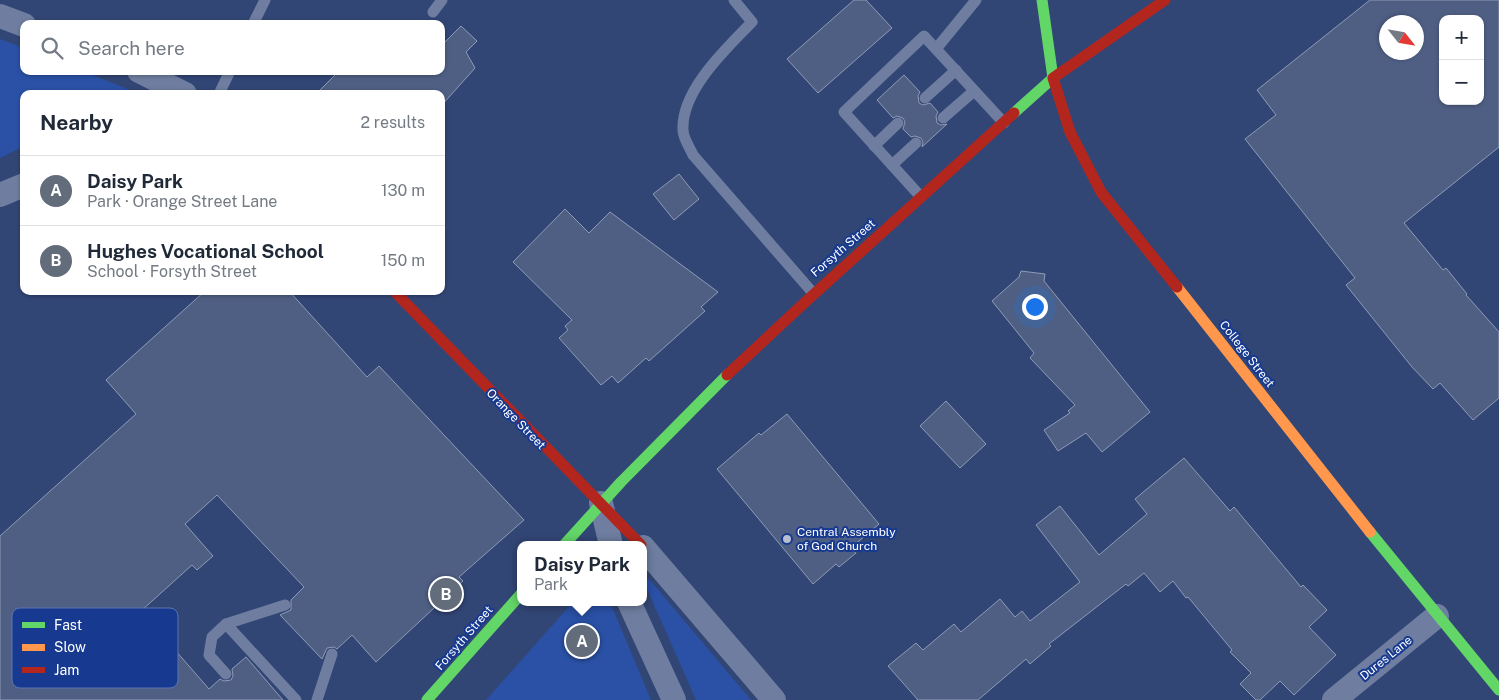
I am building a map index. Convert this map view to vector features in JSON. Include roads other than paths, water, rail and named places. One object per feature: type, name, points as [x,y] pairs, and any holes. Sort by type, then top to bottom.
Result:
[{"type":"street","name":"College Street","points":[[1042,0],[1053,78],[1070,132],[1101,192],[1437,616],[1499,690]]},
{"type":"street","name":"Forsyth Street","points":[[568,541],[601,503],[813,292],[1053,78],[1165,0]]},
{"type":"street","points":[[0,16],[20,24]]},
{"type":"street","points":[[147,75],[177,90]]},
{"type":"street","points":[[0,195],[20,187]]},
{"type":"street","name":"Orange Street","points":[[398,295],[523,426],[637,541]]},
{"type":"street","points":[[601,503],[610,541]]},
{"type":"street","name":"Orange Street","points":[[647,552],[774,700]]},
{"type":"street","name":"Forsyth Street","points":[[427,700],[517,599]]},
{"type":"street","points":[[632,606],[674,700]]},
{"type":"street","name":"Dures Lane","points":[[1334,700],[1437,616]]},
{"type":"lane","points":[[255,20],[265,0]]},
{"type":"lane","points":[[433,12],[442,0]]},
{"type":"lane","points":[[734,0],[752,22],[717,58],[685,107],[683,132],[693,155],[813,292]]},
{"type":"lane","points":[[936,49],[976,0]]},
{"type":"lane","points":[[921,197],[844,112],[924,36],[1004,123]]},
{"type":"lane","points":[[925,98],[956,70]]},
{"type":"lane","points":[[221,90],[228,75]]},
{"type":"lane","points":[[943,118],[974,91]]},
{"type":"lane","points":[[874,146],[898,123]]},
{"type":"lane","points":[[892,165],[916,143]]},
{"type":"lane","points":[[226,674],[209,655],[212,638],[226,624],[285,605]]},
{"type":"lane","points":[[226,624],[296,700]]},
{"type":"lane","points":[[317,700],[332,654]]},
{"type":"place","name":"Central Assembly of God Church","points":[[787,539]]},
{"type":"place","name":"Hughes Vocational School","points":[[446,594]]},
{"type":"place","name":"Daisy Park","points":[[582,641]]}]
